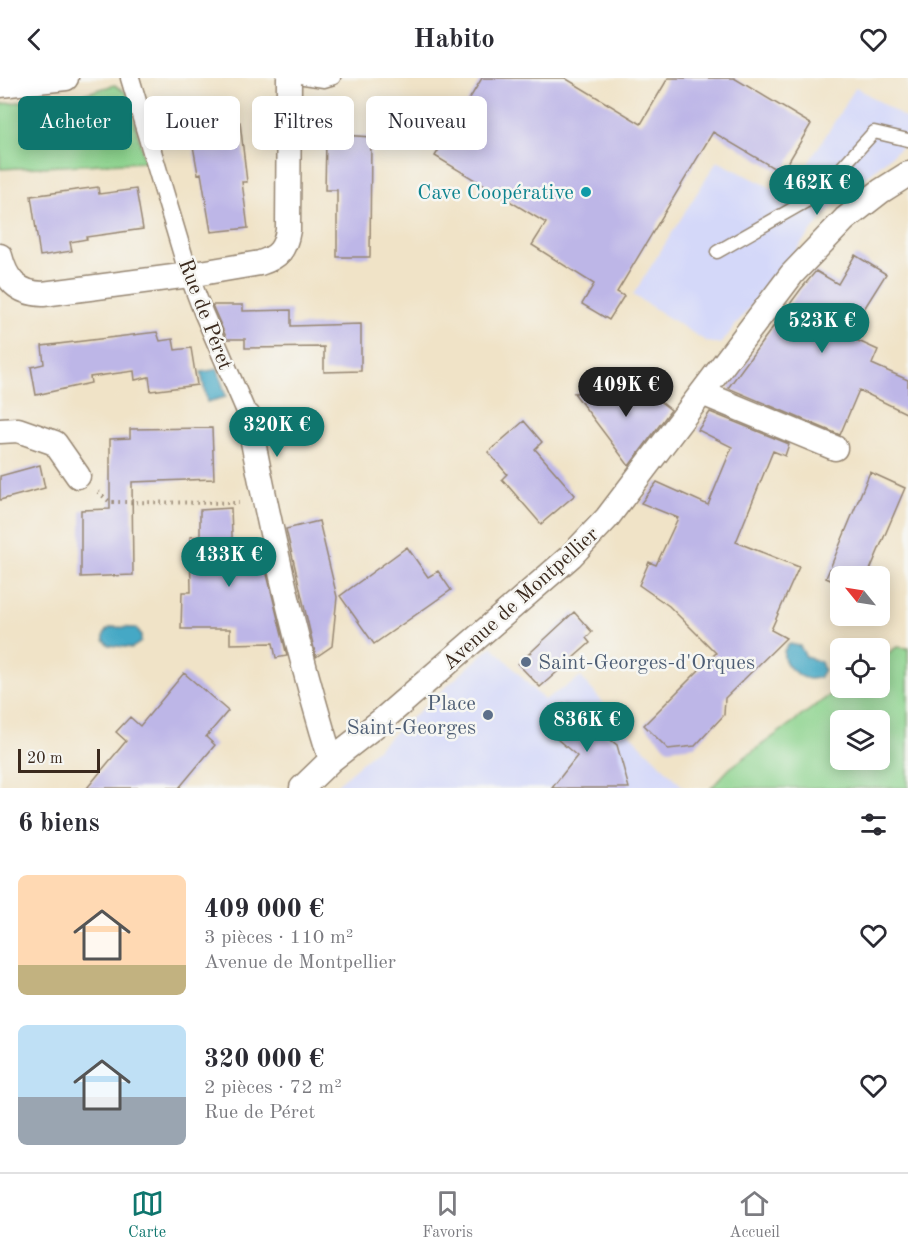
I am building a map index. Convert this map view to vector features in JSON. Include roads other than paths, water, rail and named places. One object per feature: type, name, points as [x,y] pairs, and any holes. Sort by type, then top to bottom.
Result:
[{"type":"street","points":[[0,85],[66,78]]},
{"type":"street","name":"Rue de Péret","points":[[130,78],[189,275],[248,416],[265,504],[313,701],[331,760]]},
{"type":"street","points":[[0,256],[4,271],[10,280],[21,289],[33,294],[43,294],[189,275],[260,263],[281,253],[288,230],[289,78]]},
{"type":"street","name":"Avenue de Montpellier","points":[[302,788],[331,760],[381,722],[572,556],[607,518],[792,274],[830,233],[881,191],[908,174]]},
{"type":"street","points":[[702,393],[835,448]]},
{"type":"street","points":[[0,431],[18,430],[55,444],[78,476]]},
{"type":"lane","points":[[304,78],[324,81],[334,78]]},
{"type":"lane","points":[[717,252],[817,195],[874,132],[908,140]]},
{"type":"water","points":[[218,369],[226,397],[207,402],[201,372]]},
{"type":"water","points":[[136,628],[141,634],[141,642],[132,648],[109,645],[104,640],[104,635],[107,629]]},
{"type":"water","points":[[790,644],[800,646],[806,657],[821,662],[824,670],[819,678],[809,679],[792,670],[784,654]]},
{"type":"place","name":"Cave Coopérative","points":[[586,192]]},
{"type":"place","name":"Saint-Georges-d'Orques","points":[[526,662]]},
{"type":"place","name":"Place Saint-Georges","points":[[488,715]]}]
